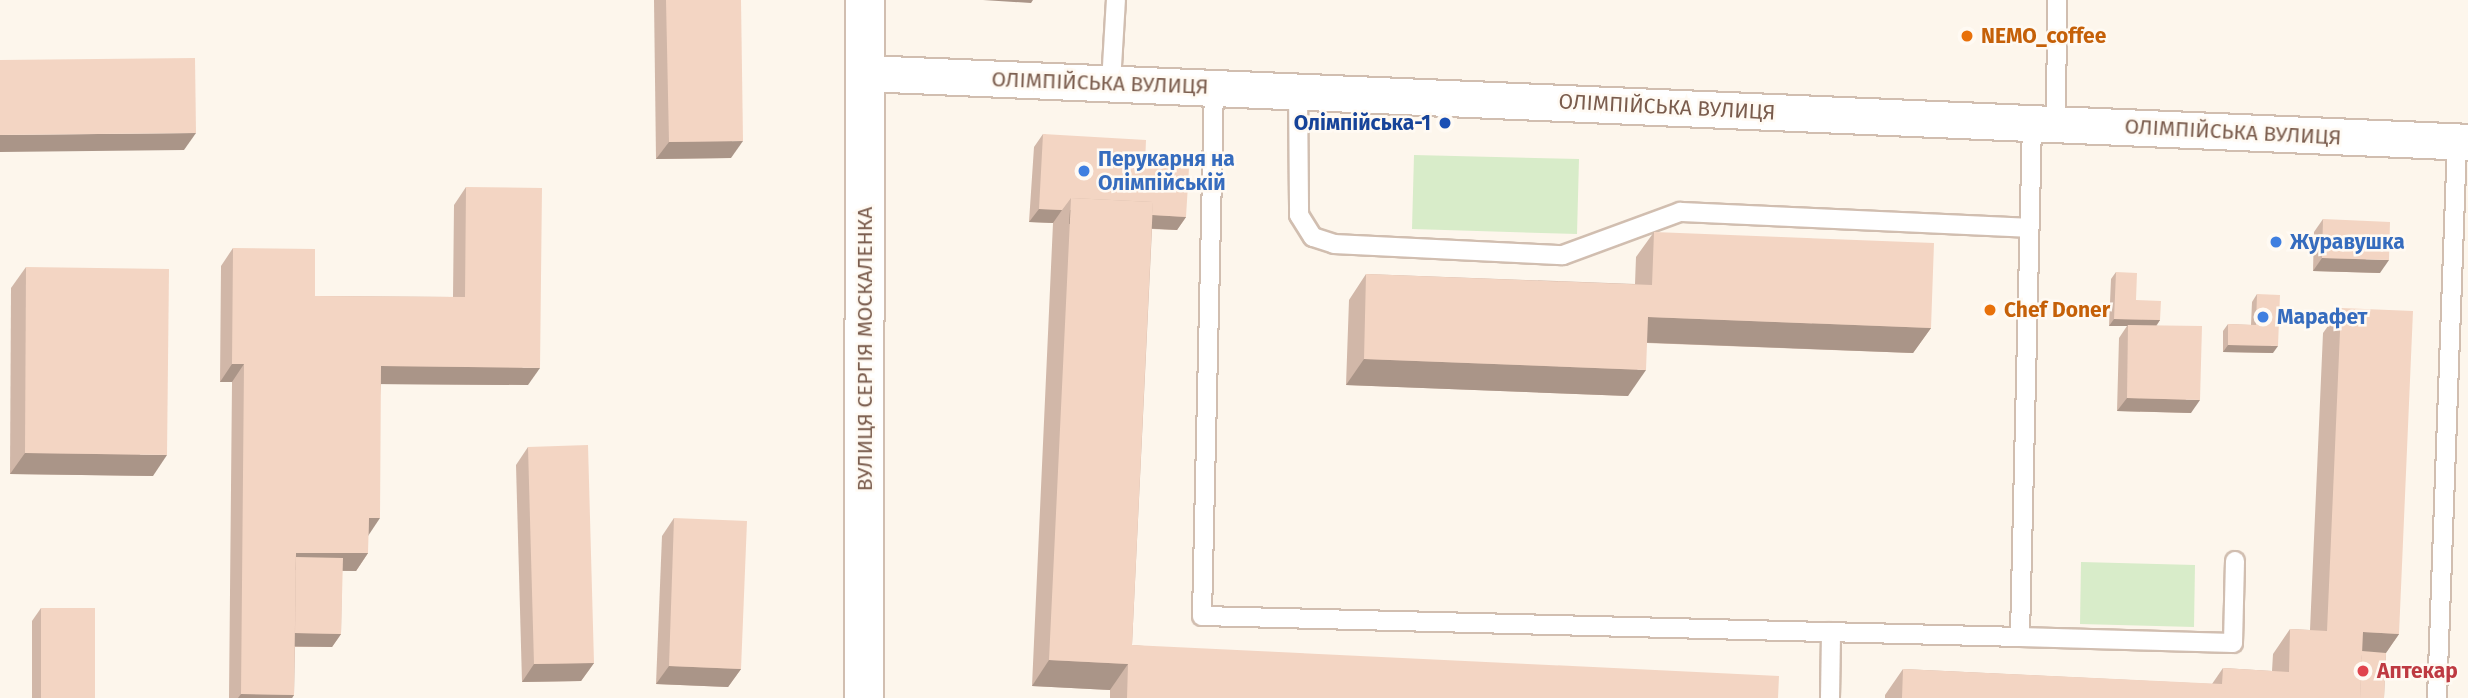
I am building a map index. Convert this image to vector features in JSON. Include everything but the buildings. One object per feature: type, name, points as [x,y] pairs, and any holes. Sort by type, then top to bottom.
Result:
[{"type":"main road","name":"ВУЛИЦЯ СЕРГІЯ МОСКАЛЕНКА","points":[[864,698],[865,0]]},
{"type":"street","name":"ОЛІМПІЙСЬКА ВУЛИЦЯ","points":[[865,73],[2463,142]]},
{"type":"lane","points":[[1111,83],[1116,0]]},
{"type":"lane","points":[[2020,637],[2029,228],[2044,124],[2057,0]]},
{"type":"lane","points":[[1214,87],[1202,616],[2233,643],[2235,561]]},
{"type":"lane","points":[[1298,91],[1299,215],[1313,237],[1334,244],[1563,255],[1680,212],[2029,228]]},
{"type":"lane","points":[[2437,698],[2463,142]]},
{"type":"lane","points":[[1830,698],[1831,632]]},
{"type":"green space","points":[[1414,155],[1579,159],[1577,234],[1412,229]]},
{"type":"green space","points":[[2081,562],[2195,565],[2194,627],[2080,624]]},
{"type":"place","name":"NEMO_coffee","points":[[1967,36]]},
{"type":"place","name":"Олімпійська-1","points":[[1445,123]]},
{"type":"place","name":"Перукарня на Олімпійській","points":[[1084,171]]},
{"type":"place","name":"Журавушка","points":[[2276,242]]},
{"type":"place","name":"Chef Doner","points":[[1990,310]]},
{"type":"place","name":"Марафет","points":[[2263,317]]},
{"type":"place","name":"Аптекар","points":[[2363,671]]}]
